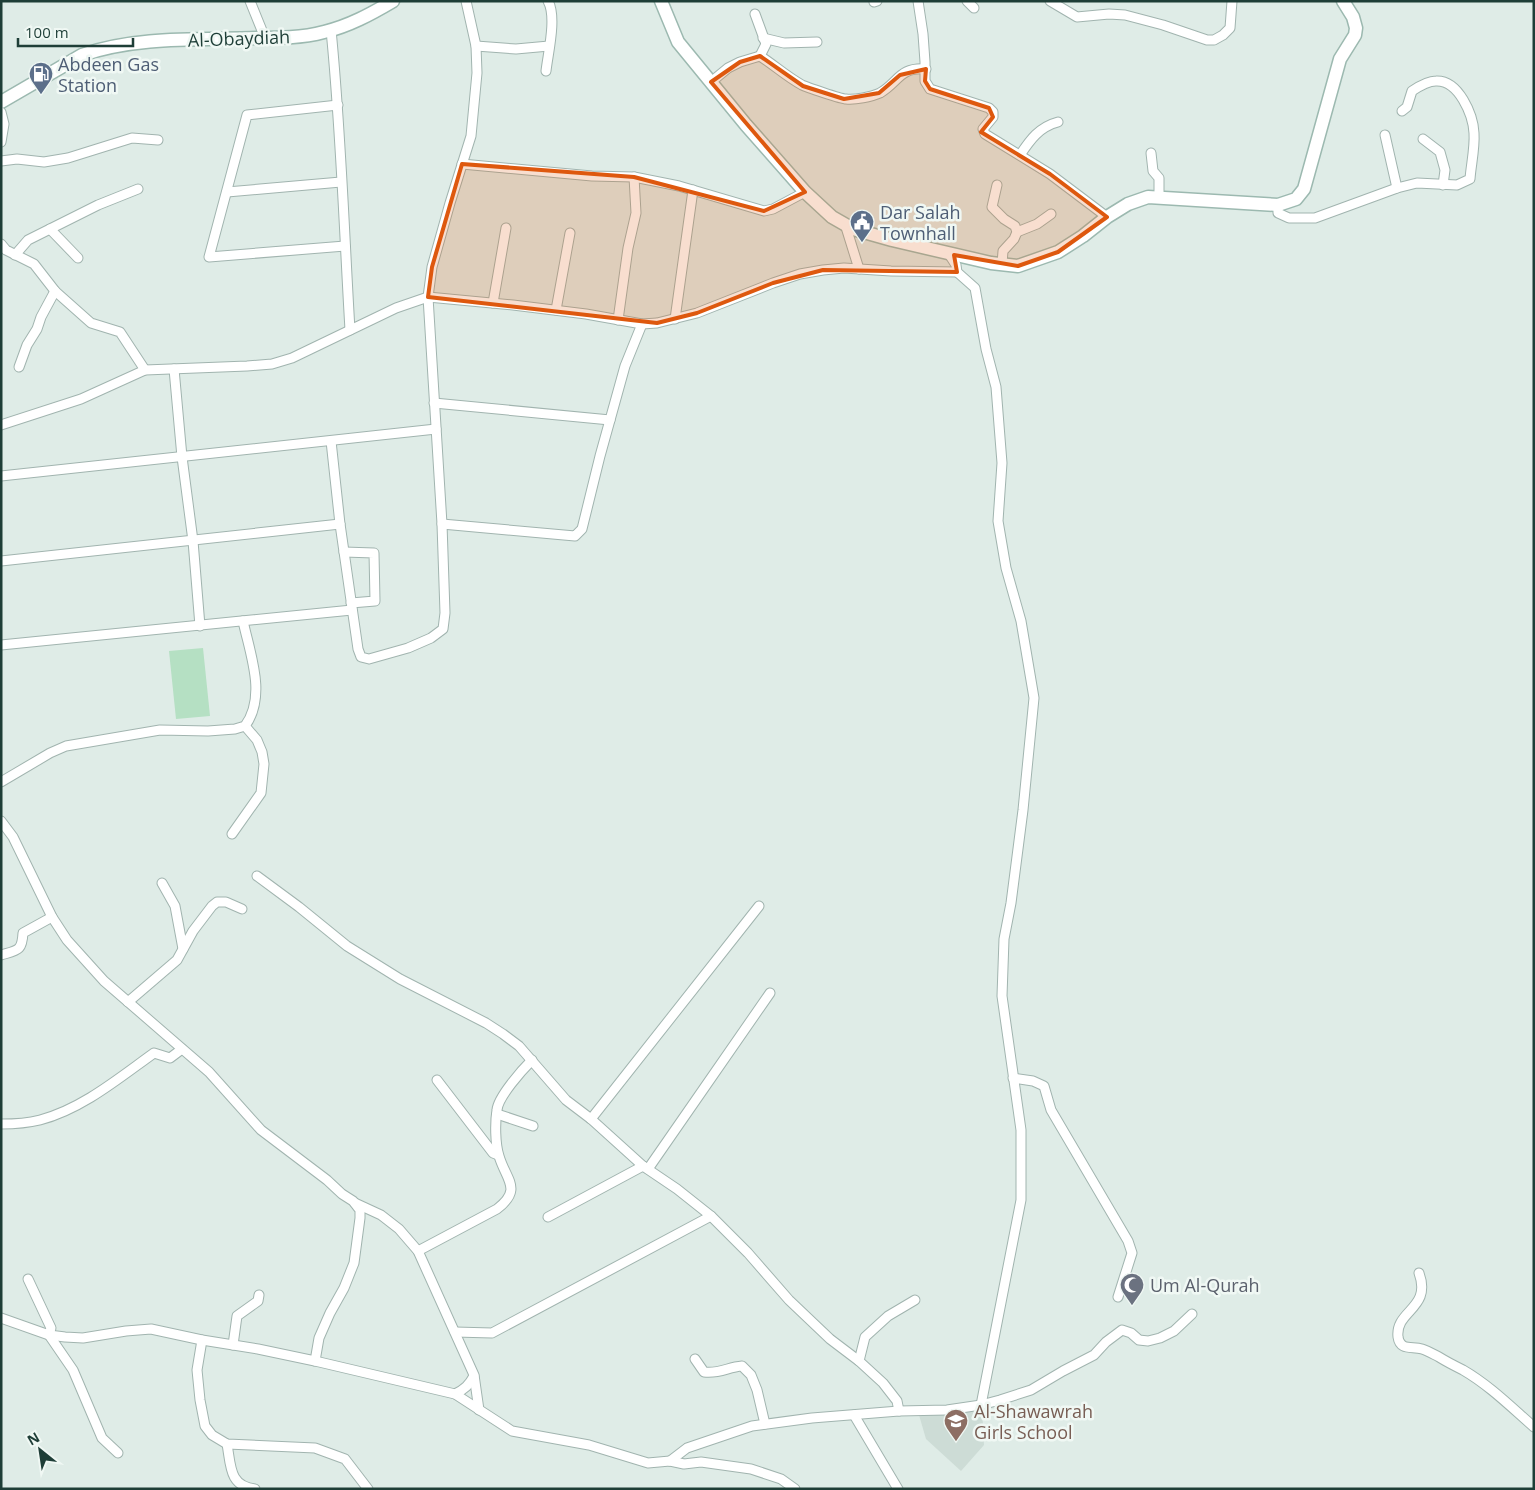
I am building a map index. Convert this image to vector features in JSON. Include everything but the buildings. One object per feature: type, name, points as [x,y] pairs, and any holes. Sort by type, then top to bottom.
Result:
[{"type":"street","points":[[250,1],[265,38]]},
{"type":"street","name":"Al-Obaydiah","points":[[1,102],[82,55],[112,46],[163,41],[290,37],[324,32],[363,19],[393,1]]},
{"type":"street","points":[[331,441],[340,524],[358,649],[362,657],[369,659],[408,648],[431,638],[444,629],[442,524],[428,297],[432,267],[471,136],[477,73],[476,46],[466,1]]},
{"type":"street","points":[[546,71],[552,24],[551,6],[548,1]]},
{"type":"street","points":[[661,1],[678,42],[746,125],[806,192],[832,217],[853,229],[892,240],[991,263],[1018,266],[1058,252],[1083,236],[1107,216],[1128,204],[1148,197],[1278,205],[1296,199],[1304,189],[1340,59],[1355,35],[1356,28],[1353,17],[1344,1]]},
{"type":"street","points":[[918,1],[923,34],[926,69],[925,81],[930,89],[989,108],[993,112],[994,117],[983,130],[985,134],[1050,174],[1107,216]]},
{"type":"street","points":[[1050,1],[1077,17],[1109,14],[1125,15],[1207,40],[1214,40],[1230,28],[1232,1]]},
{"type":"street","points":[[711,82],[728,68],[760,56],[766,44],[755,14]]},
{"type":"street","points":[[331,30],[338,105],[350,330]]},
{"type":"street","points":[[763,38],[784,43],[817,42]]},
{"type":"street","points":[[476,46],[516,49],[549,46]]},
{"type":"street","points":[[760,56],[803,86],[844,99],[879,93],[900,75],[916,68],[926,69]]},
{"type":"street","points":[[1278,205],[1278,213],[1289,218],[1315,218],[1397,188],[1417,183],[1457,185],[1470,180],[1474,134],[1469,112],[1460,94],[1451,86],[1436,80],[1412,91],[1402,111]]},
{"type":"street","points":[[338,105],[247,115],[209,257],[345,246]]},
{"type":"street","points":[[1,112],[4,124],[1,142]]},
{"type":"street","points":[[1020,155],[1037,132],[1050,124],[1058,122]]},
{"type":"street","points":[[1385,135],[1397,188]]},
{"type":"street","points":[[1,161],[16,159],[44,162],[68,158],[132,138],[158,140]]},
{"type":"street","points":[[1423,139],[1440,152],[1445,170],[1443,185]]},
{"type":"street","points":[[1151,153],[1153,171],[1158,178],[1159,198]]},
{"type":"street","points":[[462,164],[634,178],[680,186],[764,211],[773,209],[806,192]]},
{"type":"street","points":[[618,320],[628,248],[636,212],[634,178]]},
{"type":"street","points":[[227,192],[341,182]]},
{"type":"street","points":[[997,185],[992,206],[1004,219],[1015,226],[1017,232],[1014,239],[1003,252],[1002,264]]},
{"type":"street","points":[[15,255],[28,240],[98,205],[138,189]]},
{"type":"street","points":[[675,319],[693,190]]},
{"type":"street","points":[[1017,232],[1037,224],[1051,214]]},
{"type":"street","points":[[845,224],[859,269]]},
{"type":"street","points":[[493,303],[506,228]]},
{"type":"street","points":[[50,229],[78,258]]},
{"type":"street","points":[[556,310],[570,233]]},
{"type":"street","points":[[1,244],[6,250],[34,264],[55,291],[91,323],[120,332],[145,370]]},
{"type":"street","points":[[949,254],[956,264],[957,272]]},
{"type":"street","points":[[1,425],[81,398],[145,370],[272,364],[311,350],[396,308],[428,297],[556,310],[642,324],[675,319],[717,307],[773,283],[800,274],[823,270],[859,269],[957,272],[975,288],[986,349],[996,387],[1002,463],[998,521],[1006,568],[1021,621],[1034,698],[1023,810],[1011,903],[1004,939],[1002,996],[1020,1130],[1022,1200],[981,1405]]},
{"type":"street","points":[[19,367],[27,345],[37,329],[55,291]]},
{"type":"street","points":[[442,524],[575,536],[582,529],[625,366],[642,324]]},
{"type":"street","points":[[174,369],[182,457],[193,541],[200,626]]},
{"type":"street","points":[[434,403],[610,420]]},
{"type":"street","points":[[1,476],[436,429]]},
{"type":"street","points":[[1,561],[340,524]]},
{"type":"street","points":[[1,645],[243,621],[375,601],[374,553],[344,552]]},
{"type":"street","points":[[1,782],[50,753],[66,746],[160,730],[208,731],[235,729],[245,726],[253,712],[256,700],[256,684],[243,621]]},
{"type":"street","points":[[232,834],[261,793],[264,764],[262,752],[257,740],[245,726]]},
{"type":"street","points":[[1,821],[13,837],[52,918],[67,940],[104,981],[208,1072],[270,1138],[327,1180],[353,1202],[381,1215],[399,1228],[418,1251],[474,1375],[479,1410]]},
{"type":"street","points":[[257,876],[347,946],[400,979],[491,1026],[519,1046],[566,1100],[591,1119],[645,1168],[711,1216],[748,1253],[788,1300],[830,1339],[859,1361],[883,1383],[898,1401],[899,1411]]},
{"type":"street","points":[[162,883],[175,906],[183,949]]},
{"type":"street","points":[[128,1002],[177,960],[193,931],[212,906],[217,902],[226,902],[242,909]]},
{"type":"street","points":[[591,1119],[759,906]]},
{"type":"street","points":[[1,955],[18,950],[23,944],[23,933],[52,918]]},
{"type":"street","points":[[548,1217],[645,1168],[770,993]]},
{"type":"street","points":[[1,1124],[17,1124],[40,1120],[59,1113],[79,1104],[154,1052],[170,1058],[182,1049]]},
{"type":"street","points":[[418,1251],[497,1209],[506,1202],[512,1186],[498,1155],[496,1142],[497,1108],[515,1079],[532,1060]]},
{"type":"street","points":[[1013,1078],[1033,1081],[1044,1086],[1051,1110],[1128,1241],[1132,1253],[1118,1297]]},
{"type":"street","points":[[437,1080],[493,1153],[498,1155]]},
{"type":"street","points":[[497,1114],[533,1126]]},
{"type":"street","points":[[314,1361],[319,1338],[344,1288],[354,1263],[360,1210],[353,1202]]},
{"type":"street","points":[[455,1332],[492,1333],[711,1216]]},
{"type":"street","points":[[1419,1272],[1422,1288],[1421,1296],[1416,1305],[1402,1320],[1398,1340],[1402,1346],[1406,1348],[1420,1348],[1463,1370],[1494,1392],[1534,1427]]},
{"type":"street","points":[[28,1279],[51,1328],[49,1335]]},
{"type":"street","points":[[233,1345],[237,1316],[258,1302],[259,1295]]},
{"type":"street","points":[[859,1361],[865,1337],[888,1316],[915,1300]]},
{"type":"street","points":[[670,1461],[687,1448],[752,1426],[899,1411],[947,1410],[981,1405],[1031,1390],[1094,1355],[1106,1342],[1122,1330],[1131,1333],[1139,1340],[1148,1341],[1160,1338],[1174,1331],[1192,1314]]},
{"type":"street","points":[[1,1318],[49,1335],[83,1338],[151,1329],[314,1361],[455,1394],[512,1431],[589,1444],[648,1463],[670,1461],[684,1464],[701,1462],[751,1469],[780,1479],[795,1489]]},
{"type":"street","points":[[49,1335],[73,1370],[102,1438],[118,1453]]},
{"type":"street","points":[[202,1340],[197,1370],[200,1400],[205,1426],[212,1435],[228,1444],[315,1448],[345,1460],[368,1489]]},
{"type":"street","points":[[695,1359],[704,1372],[722,1372],[734,1366],[742,1366],[751,1375],[757,1390],[765,1424]]},
{"type":"street","points":[[455,1394],[464,1390],[474,1375]]},
{"type":"street","points":[[854,1415],[898,1489]]},
{"type":"street","points":[[228,1444],[232,1471],[237,1483],[256,1489]]},
{"type":"highlighted area","points":[[760,56],[803,86],[844,99],[879,93],[900,75],[926,69],[925,81],[930,89],[989,108],[993,117],[981,132],[1050,174],[1107,217],[1058,252],[1018,266],[954,255],[957,272],[823,270],[773,283],[697,313],[657,323],[428,297],[432,267],[462,164],[634,177],[764,211],[805,192],[711,82],[740,62]]},
{"type":"shaded area","name":"Al-Shawawrah Girls School","points":[[982,1408],[984,1445],[961,1471],[926,1439],[919,1415]]},
{"type":"green space","points":[[203,648],[210,716],[176,719],[169,651]]},
{"type":"place","name":"Abdeen Gas Station","points":[[41,95]]},
{"type":"place","name":"Dar Salah Townhall","points":[[862,243]]},
{"type":"place","name":"Um Al-Qurah","points":[[1132,1306]]},
{"type":"place","name":"Al-Shawawrah Girls School","points":[[956,1442]]}]
